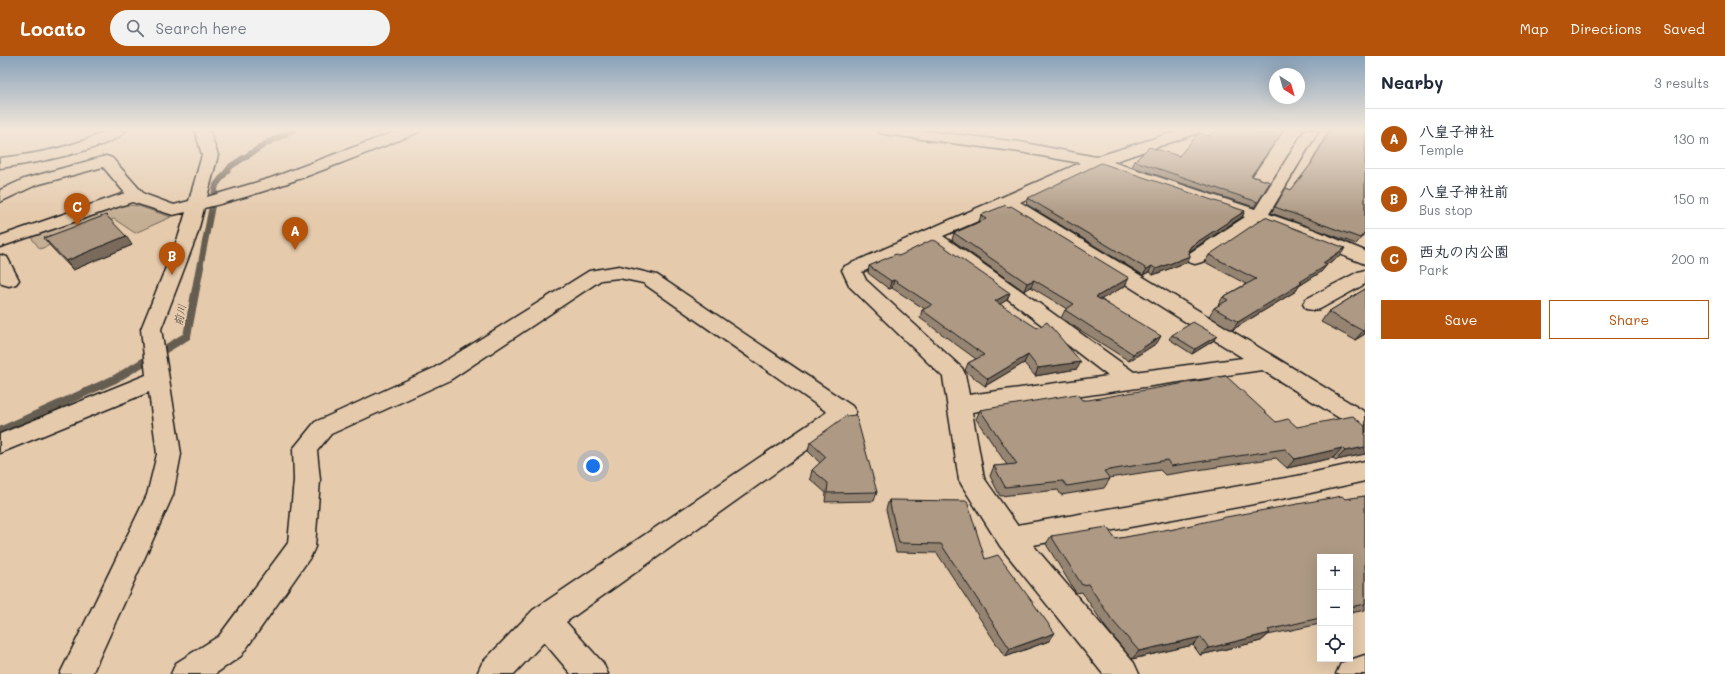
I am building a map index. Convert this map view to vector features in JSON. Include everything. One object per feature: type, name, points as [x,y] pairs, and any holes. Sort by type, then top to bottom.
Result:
[{"type":"street","points":[[0,163],[37,159]]},
{"type":"street","points":[[76,674],[127,569],[160,495],[169,454],[151,328],[188,235],[209,159]]},
{"type":"street","points":[[0,197],[30,182],[106,161],[138,198],[173,210],[226,198],[336,159]]},
{"type":"street","points":[[1081,159],[1097,162],[1259,216],[1309,234],[1365,258]]},
{"type":"street","points":[[1103,159],[852,270],[857,283],[954,374],[972,480],[1010,538],[1123,674]]},
{"type":"street","points":[[1195,258],[1259,216],[1294,159]]},
{"type":"street","points":[[0,242],[135,195]]},
{"type":"street","points":[[1007,202],[1365,423]]},
{"type":"street","points":[[931,236],[1019,298],[1130,380]]},
{"type":"street","points":[[0,260],[9,280]]},
{"type":"street","points":[[187,674],[230,646],[301,547],[307,480],[305,449],[323,428],[442,374],[596,275],[619,272],[650,279],[844,412],[544,620],[493,674]]},
{"type":"street","points":[[1313,304],[1365,276]]},
{"type":"street","points":[[959,405],[1266,362]]},
{"type":"street","points":[[0,444],[159,379]]},
{"type":"street","points":[[1010,538],[1297,486],[1365,471]]},
{"type":"street","points":[[544,620],[592,674]]},
{"type":"street","points":[[1352,674],[1365,671]]},
{"type":"shaded area","points":[[116,204],[138,206],[171,217],[135,233],[114,219],[40,249],[30,236]]},
{"type":"building","points":[[1137,159],[1263,159],[1251,176],[1270,182],[1258,202],[1135,161]]},
{"type":"building","points":[[1314,159],[1365,159],[1365,232],[1360,238],[1275,207],[1286,188],[1291,190]]},
{"type":"building","points":[[1101,163],[1245,211],[1191,246],[1188,251],[1190,256],[1156,269],[1152,266],[1147,269],[1028,198]]},
{"type":"building","points":[[1006,205],[1008,207],[1011,206],[1129,278],[1096,297],[1161,336],[1133,354],[1065,310],[1074,304],[1034,280],[1027,283],[954,233],[986,219],[981,215]]},
{"type":"building","points":[[106,215],[126,236],[66,261],[44,238]]},
{"type":"building","points":[[1265,217],[1345,248],[1323,263],[1327,265],[1300,282],[1302,283],[1238,322],[1214,308],[1228,300],[1223,297],[1256,279],[1209,255]]},
{"type":"building","points":[[932,240],[936,241],[1010,293],[995,301],[1037,328],[1047,322],[1081,362],[1038,368],[1028,355],[988,379],[968,363],[984,355],[922,310],[932,305],[894,280],[891,281],[869,266],[896,254],[899,256]]},
{"type":"building","points":[[1365,289],[1365,330],[1363,331],[1328,312]]},
{"type":"building","points":[[1193,322],[1217,336],[1195,349],[1172,335]]},
{"type":"building","points":[[1226,376],[1276,422],[1288,419],[1297,427],[1353,416],[1365,426],[1365,447],[1345,451],[1342,448],[1295,459],[1285,449],[1171,466],[1167,460],[1104,471],[1110,479],[1067,486],[1063,481],[1005,487],[994,466],[1017,464],[980,410],[1077,394],[1082,400],[1088,400]]},
{"type":"building","points":[[856,415],[877,492],[827,493],[828,483],[812,470],[826,457],[810,442],[846,416]]},
{"type":"building","points":[[1342,496],[1345,499],[1365,496],[1365,604],[1353,606],[1353,554],[1317,554],[1317,619],[1268,630],[1270,633],[1209,648],[1201,637],[1139,651],[1112,620],[1088,584],[1082,585],[1051,536],[1107,527],[1115,539],[1170,530],[1226,517]]},
{"type":"building","points":[[889,500],[967,501],[985,559],[998,555],[1055,633],[1010,649],[941,544],[899,543]]},
{"type":"waterway","name":"前川","points":[[200,268],[216,185],[231,166],[242,159]]},
{"type":"waterway","name":"前川","points":[[0,431],[115,379],[187,336],[200,267]]},
{"type":"place","name":"西丸の内公園","points":[[77,226]]},
{"type":"place","name":"八皇子神社","points":[[295,250]]},
{"type":"place","name":"八皇子神社前","points":[[172,275]]}]
